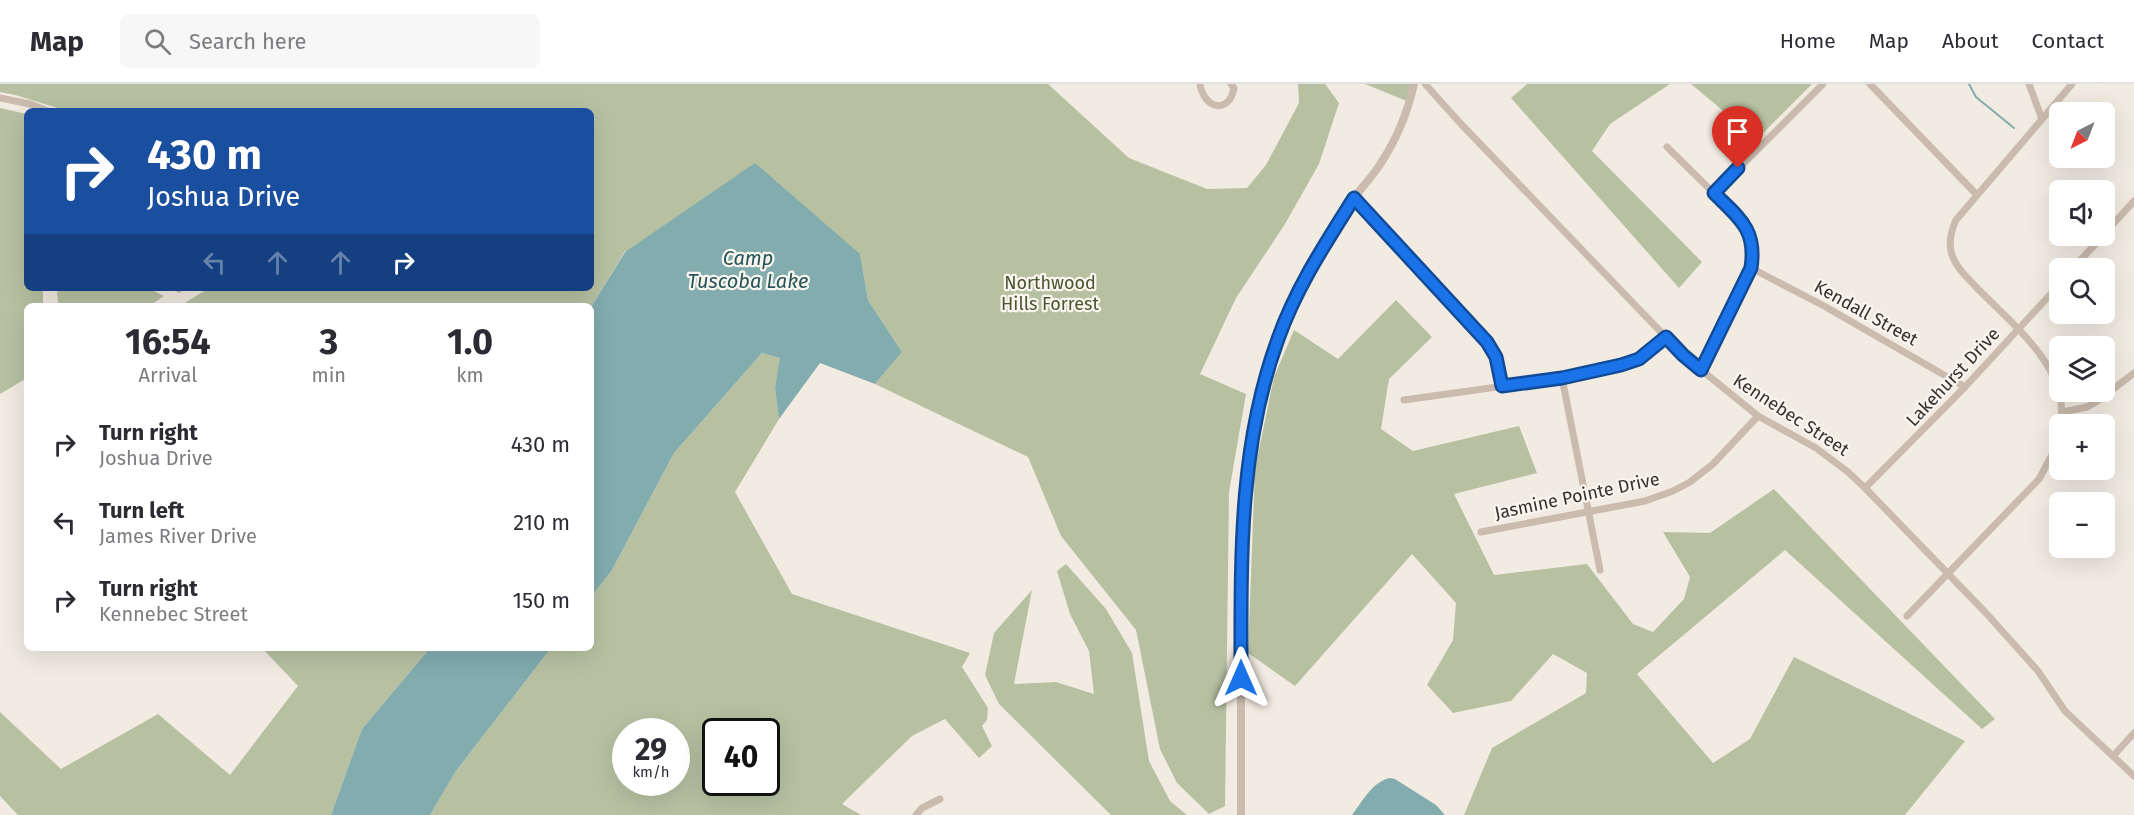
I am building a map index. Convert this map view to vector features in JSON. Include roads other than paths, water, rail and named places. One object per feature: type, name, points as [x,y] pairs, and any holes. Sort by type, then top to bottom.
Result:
[{"type":"street","points":[[1200,84],[1202,96],[1216,106],[1226,104],[1233,98],[1234,88],[1231,84]]},
{"type":"street","points":[[1241,815],[1242,536],[1246,478],[1257,411],[1266,374],[1293,302],[1315,259],[1390,147],[1406,112],[1414,84]]},
{"type":"street","name":"Kennebec Street","points":[[1425,84],[1683,355],[1758,416],[1833,459],[1865,488],[1948,573],[2038,671],[2066,711],[2134,776]]},
{"type":"street","points":[[1714,193],[1822,84]]},
{"type":"street","points":[[1870,84],[1976,194]]},
{"type":"street","points":[[2029,84],[2042,119]]},
{"type":"street","points":[[2072,84],[1956,220],[1952,228],[1950,247],[1962,273],[2019,329],[2042,357],[2052,374],[2063,412],[2087,407],[2134,373]]},
{"type":"street","points":[[0,98],[40,108]]},
{"type":"street","points":[[1667,147],[1740,219],[1750,234],[1754,252],[1751,268],[1701,370]]},
{"type":"street","points":[[1354,198],[1487,342],[1496,357],[1502,386]]},
{"type":"street","points":[[2115,223],[2134,201]]},
{"type":"street","points":[[2082,258],[2094,246]]},
{"type":"street","name":"Kendall Street","points":[[1751,268],[1824,306],[1965,387]]},
{"type":"street","name":"Lakehurst Drive","points":[[1865,488],[1965,387],[2049,296]]},
{"type":"street","points":[[1404,400],[1562,378],[1621,365],[1639,359],[1666,337]]},
{"type":"street","points":[[1562,378],[1600,570]]},
{"type":"street","name":"Jasmine Pointe Drive","points":[[1481,532],[1654,498],[1690,482],[1713,464],[1758,416]]},
{"type":"street","points":[[1907,616],[2039,479],[2049,460]]},
{"type":"street","points":[[2113,756],[2134,733]]},
{"type":"street","points":[[916,815],[922,808],[940,799]]},
{"type":"water","name":"Camp Tuscoba Lake","points":[[755,163],[860,254],[868,300],[902,352],[875,384],[820,363],[779,419],[775,388],[780,358],[762,353],[674,453],[612,570],[594,593],[593,303],[625,252]]},
{"type":"water","points":[[427,651],[549,651],[456,771],[430,815],[331,815],[362,729]]},
{"type":"water","points":[[1390,778],[1436,805],[1445,815],[1352,815],[1378,783]]},
{"type":"waterway","points":[[1969,84],[1976,97],[2014,128]]},
{"type":"park label","name":"Northwood Hills Forrest","points":[[1050,293]]}]
